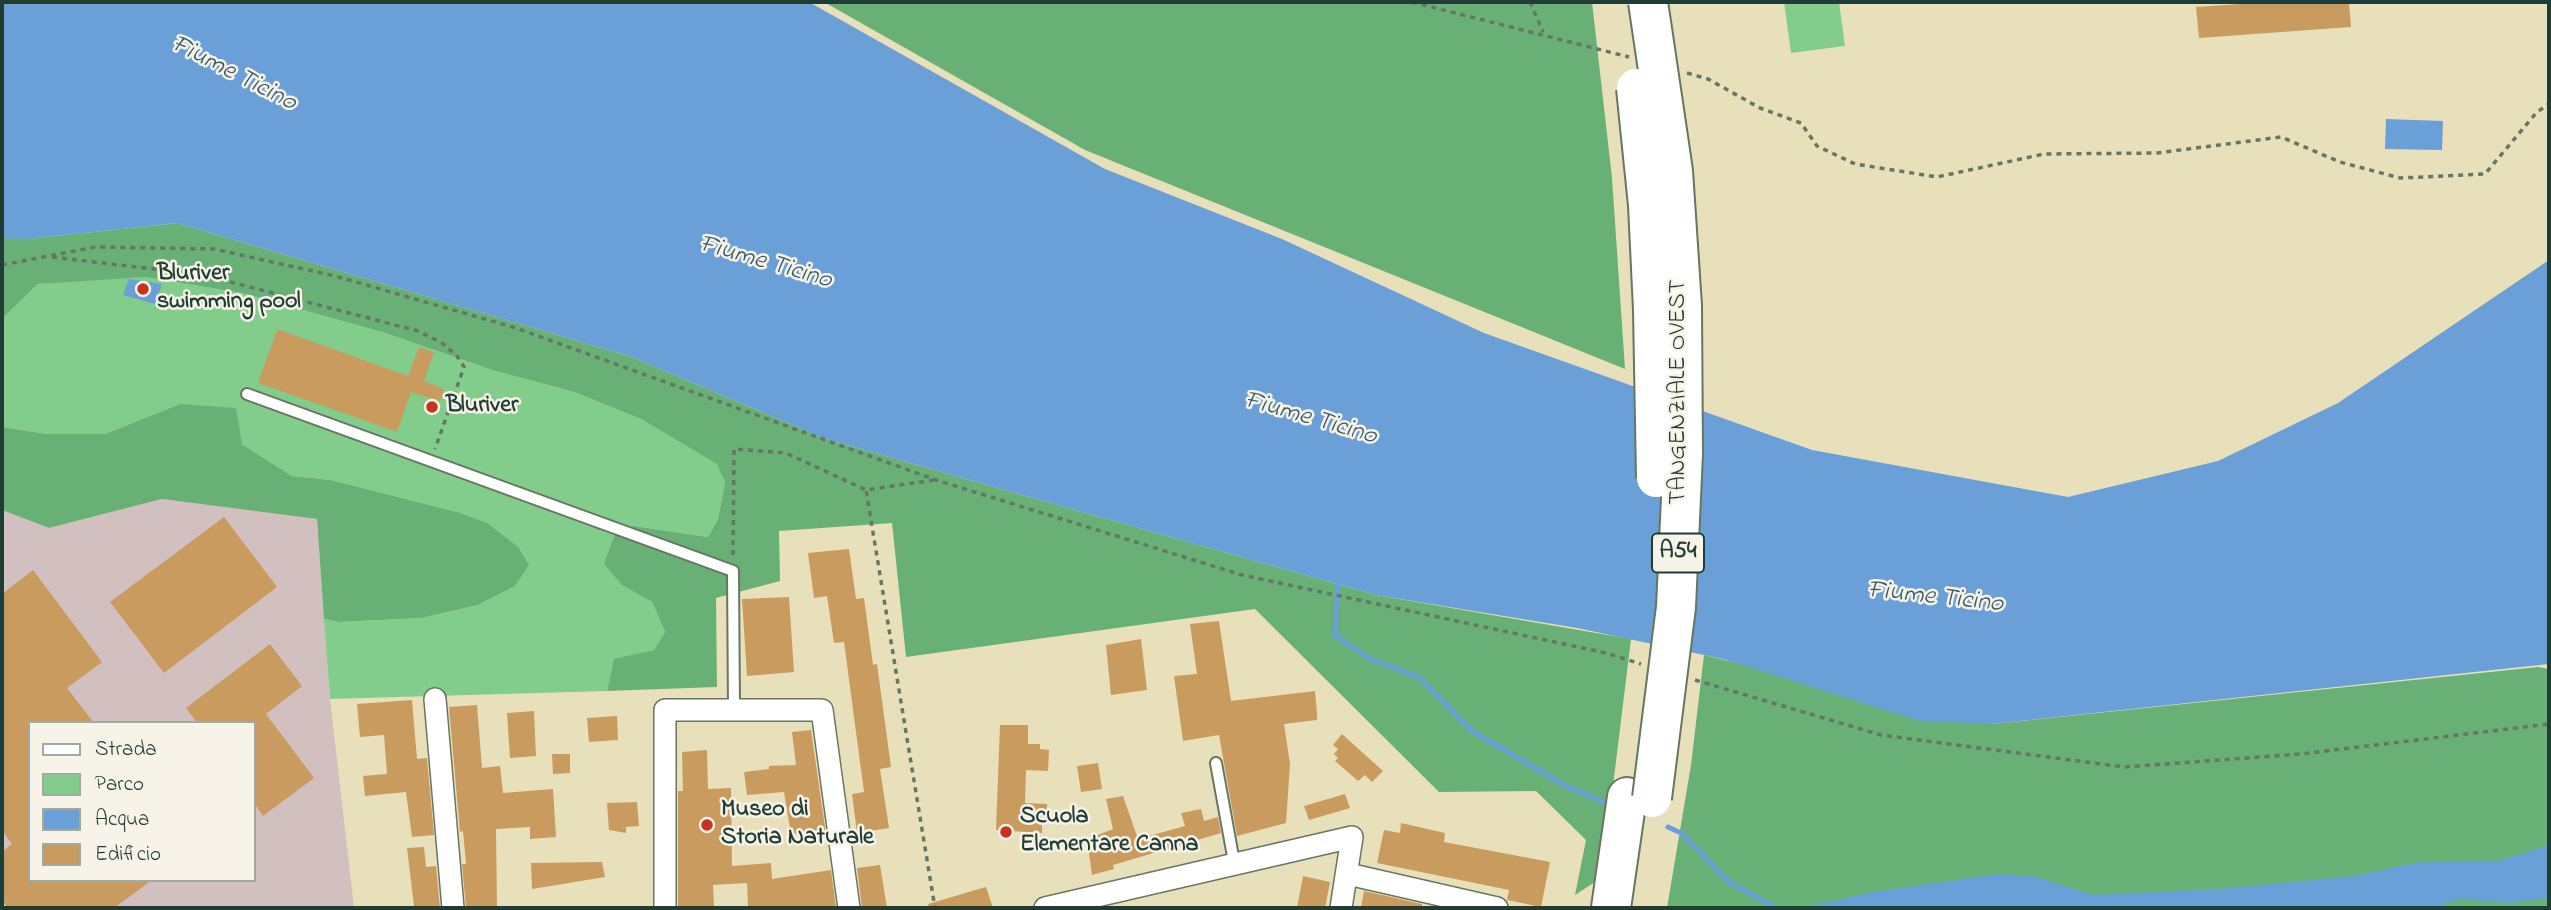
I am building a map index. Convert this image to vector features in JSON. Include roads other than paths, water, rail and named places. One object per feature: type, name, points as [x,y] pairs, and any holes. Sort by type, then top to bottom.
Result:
[{"type":"highway","name":"TANGENZIALE OVEST","points":[[1623,2],[1635,75],[1648,205],[1657,458],[1653,587],[1639,798],[1637,908]]},
{"type":"highway","name":"TANGENZIALE OVEST","points":[[1611,908],[1639,798],[1676,607],[1683,454],[1682,306],[1673,171],[1648,2]]},
{"type":"street","points":[[435,699],[453,908]]},
{"type":"street","points":[[665,908],[665,710],[822,710],[849,908]]},
{"type":"street","points":[[1045,908],[1234,862],[1352,837],[1341,908]]},
{"type":"street","points":[[1348,874],[1497,908]]},
{"type":"lane","points":[[247,394],[733,571],[734,710]]},
{"type":"lane","points":[[1216,763],[1234,862]]},
{"type":"water","name":"Fiume Ticino","points":[[2,2],[809,2],[1105,169],[1282,239],[1484,333],[1812,450],[2068,497],[2218,461],[2338,403],[2549,260],[2549,664],[1992,724],[1920,721],[1723,659],[1577,628],[1376,595],[826,439],[629,356],[177,223],[28,239],[2,239]]},
{"type":"water","points":[[2386,119],[2443,121],[2442,150],[2385,149]]},
{"type":"water","name":"Bluriver swimming pool","points":[[129,279],[162,284],[155,304],[123,295]]},
{"type":"water","points":[[2549,845],[2549,898],[2508,903],[2457,899],[2434,908],[1802,908],[1874,892],[1999,874],[2036,877],[2092,895],[2219,889],[2355,876],[2419,862],[2498,861]]},
{"type":"waterway","points":[[1338,584],[1335,635],[1370,659],[1419,677],[1472,731],[1566,786],[1611,805]]},
{"type":"waterway","points":[[1668,827],[1681,833],[1729,882],[1776,908]]},
{"type":"place","name":"Bluriver swimming pool","points":[[143,289]]},
{"type":"place","name":"Bluriver","points":[[432,407]]},
{"type":"place","name":"Museo di Storia Naturale","points":[[707,825]]},
{"type":"place","name":"Scuola Elementare Canna","points":[[1006,832]]}]
